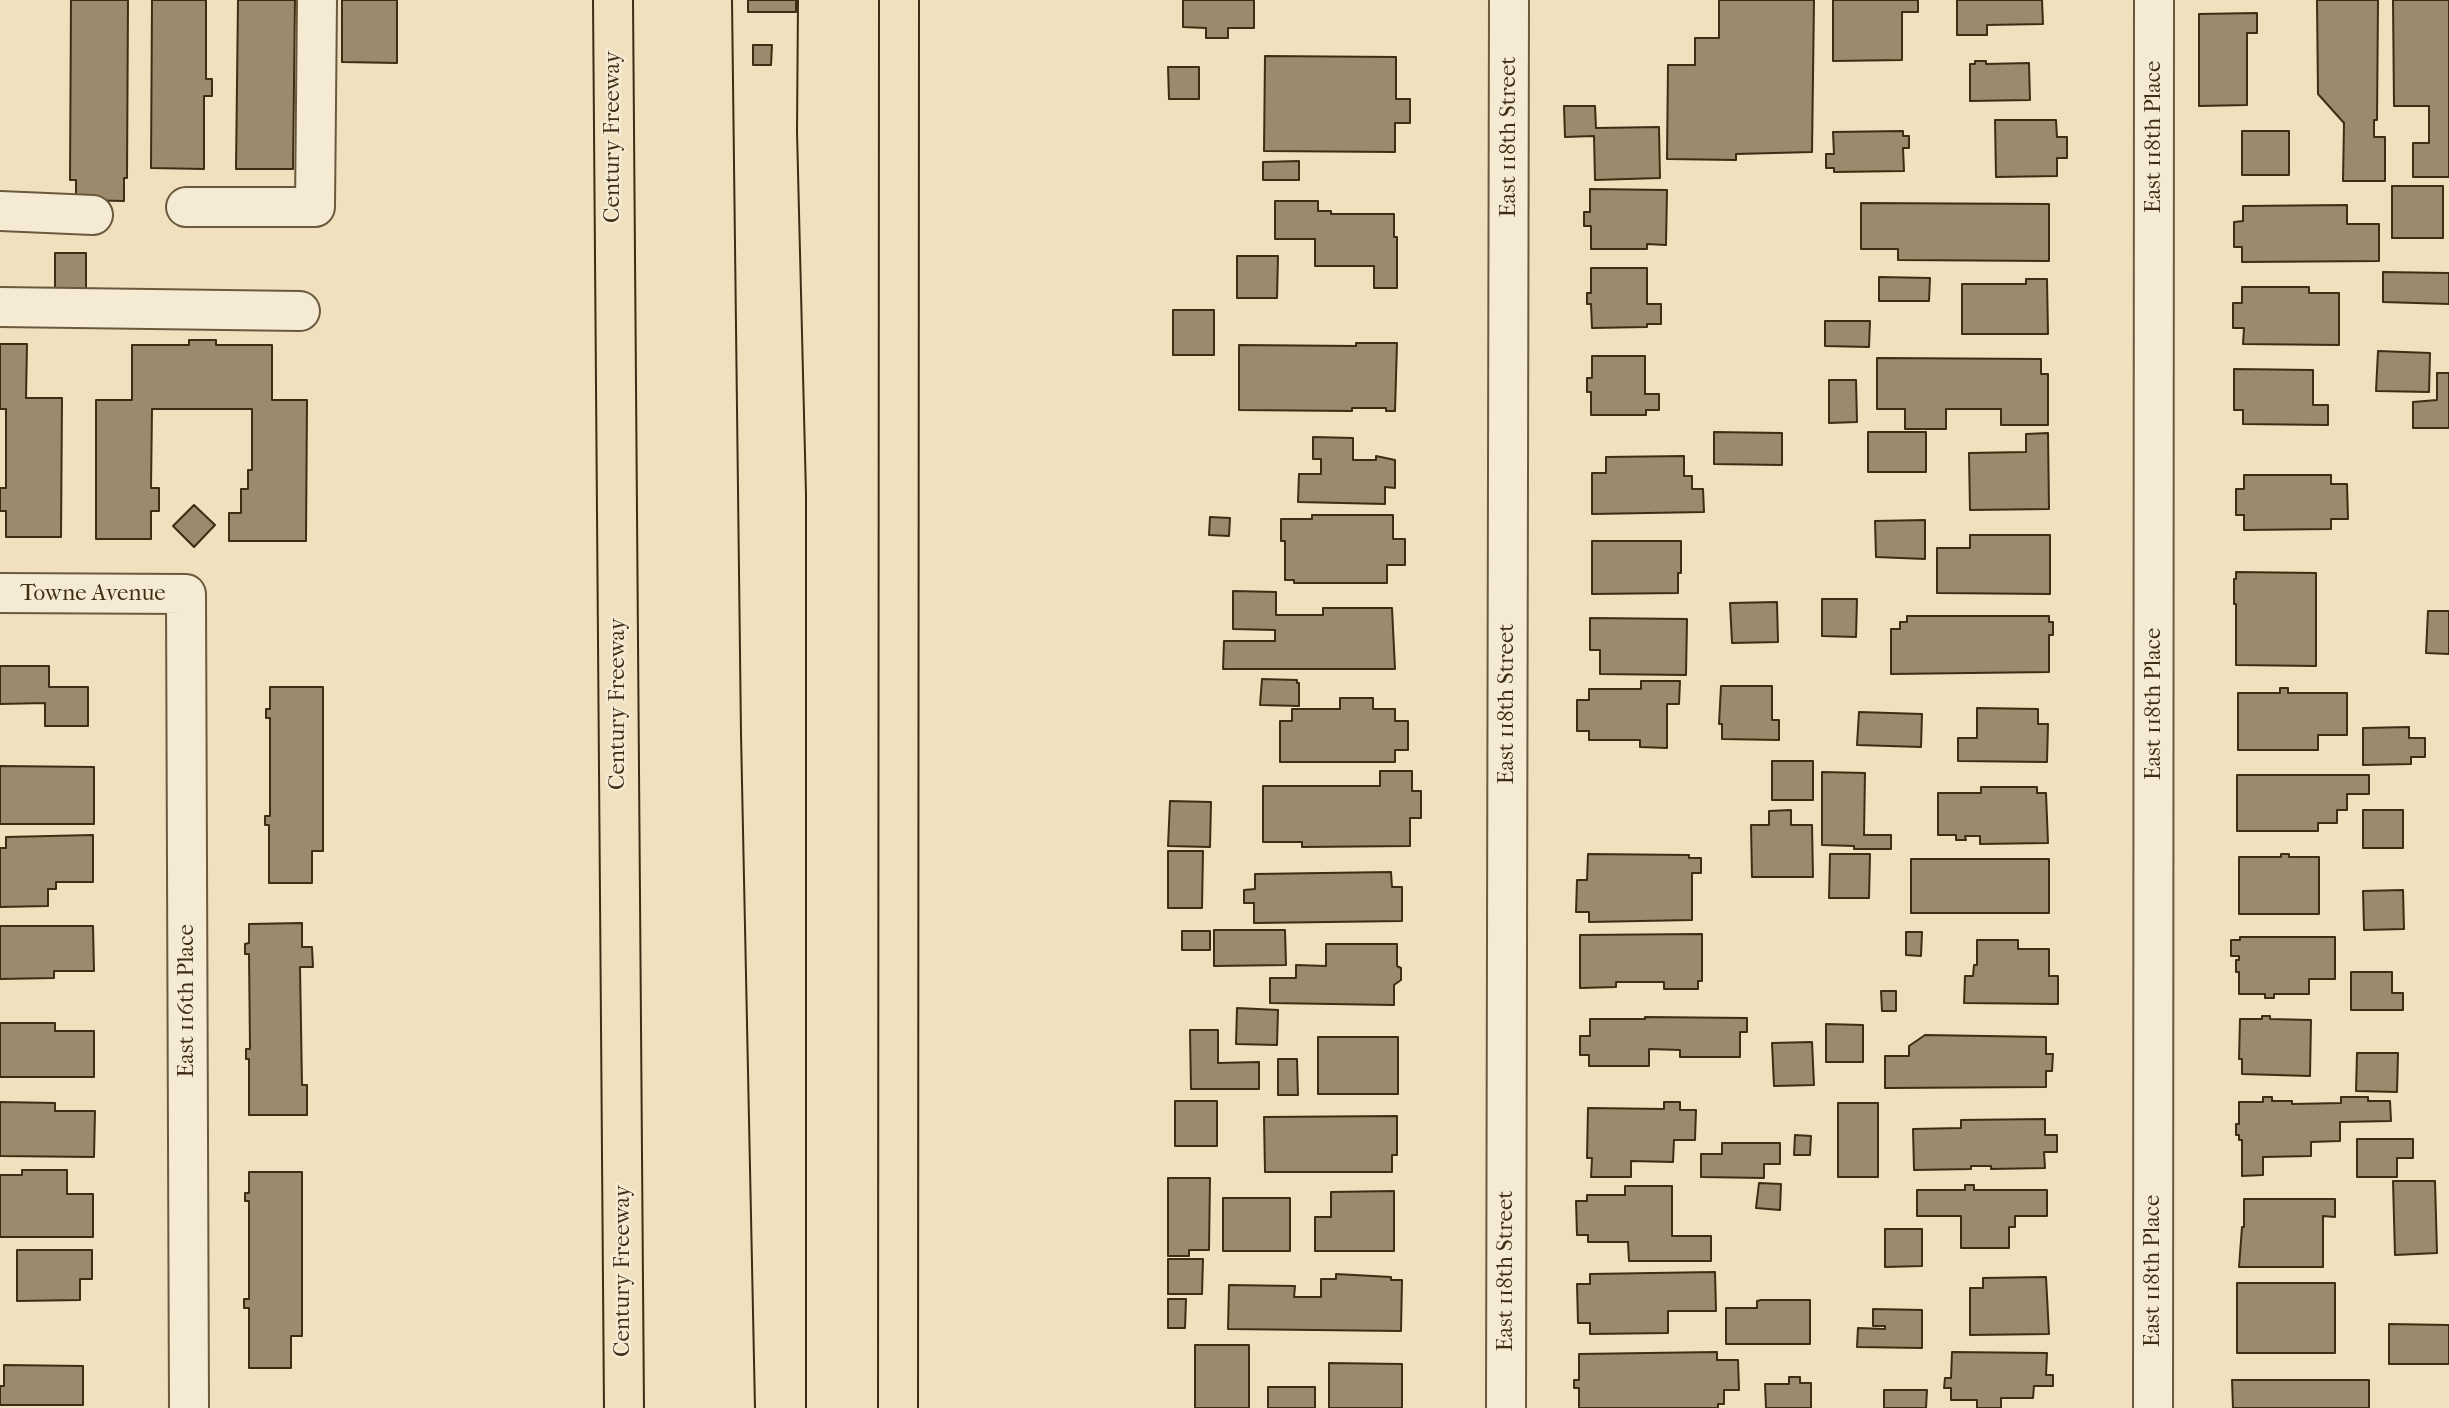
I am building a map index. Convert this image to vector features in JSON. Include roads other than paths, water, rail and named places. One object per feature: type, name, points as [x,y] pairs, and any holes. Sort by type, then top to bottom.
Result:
[{"type":"highway","name":"Century Freeway","points":[[613,0],[624,1408]]},
{"type":"highway","points":[[898,1408],[899,0]]},
{"type":"street","points":[[186,207],[315,207],[317,0]]},
{"type":"street","name":"East 118th Street","points":[[1506,1408],[1509,0]]},
{"type":"street","name":"East 118th Place","points":[[2153,1408],[2154,0]]},
{"type":"street","points":[[0,211],[93,215]]},
{"type":"street","points":[[0,307],[300,312]]},
{"type":"street","name":"Towne Avenue","points":[[0,593],[186,594]]},
{"type":"street","name":"East 116th Place","points":[[186,594],[188,1408]]},
{"type":"tram line","points":[[732,0],[741,734],[755,1408]]},
{"type":"tram line","points":[[798,0],[797,131],[806,495],[806,1408]]}]
